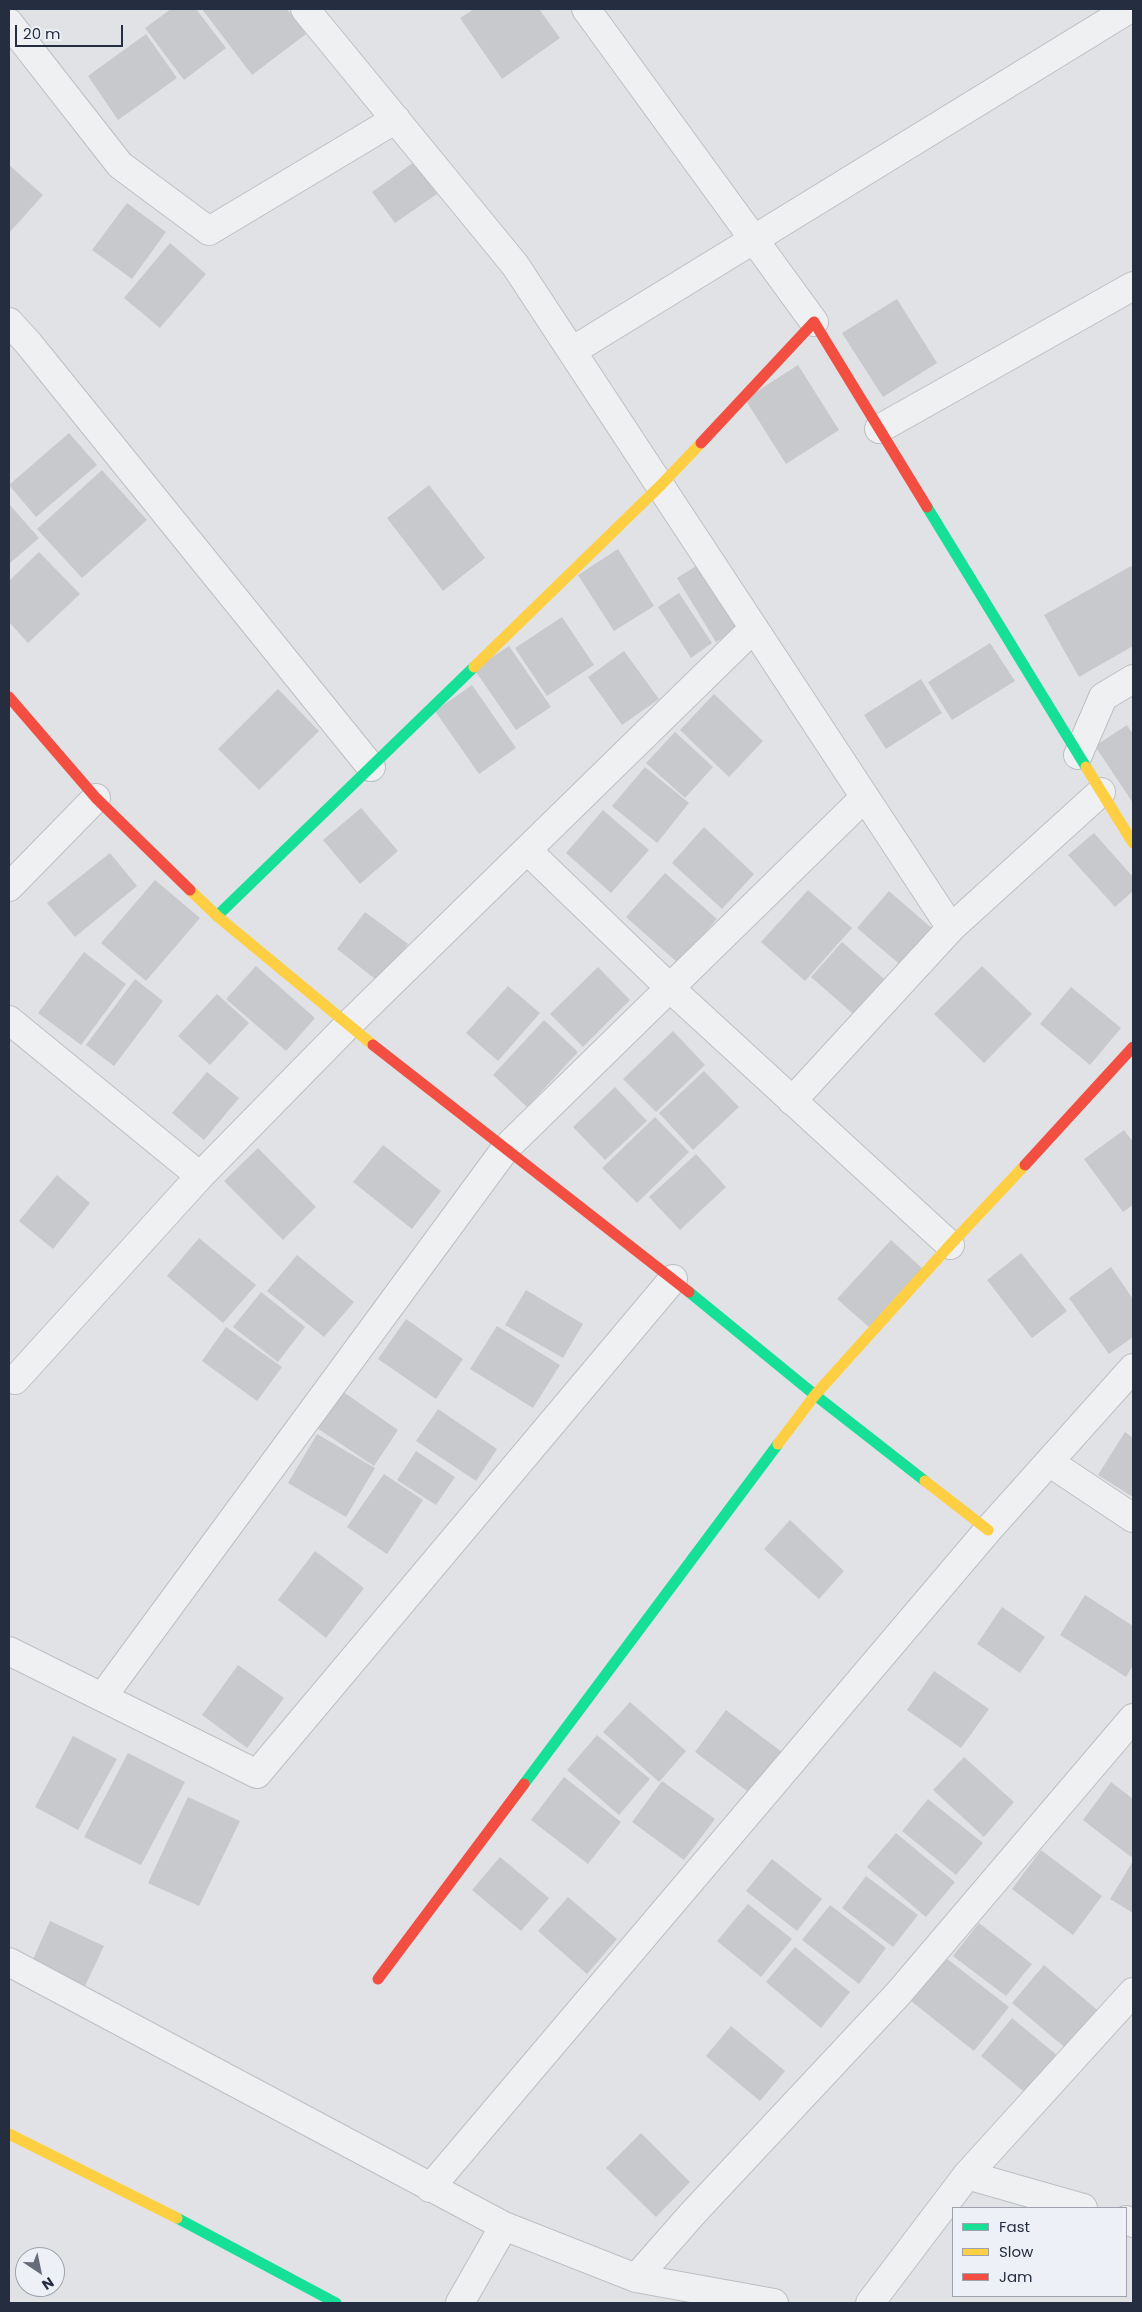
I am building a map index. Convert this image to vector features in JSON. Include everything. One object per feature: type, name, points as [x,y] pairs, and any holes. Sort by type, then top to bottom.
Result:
[{"type":"street","points":[[305,9],[516,265],[951,928]]},
{"type":"street","points":[[586,9],[814,322],[1133,843]]},
{"type":"street","points":[[572,351],[1129,9]]},
{"type":"street","points":[[9,22],[120,165],[209,231],[396,119]]},
{"type":"street","points":[[879,429],[1133,286]]},
{"type":"street","points":[[9,322],[30,344],[371,767]]},
{"type":"street","points":[[217,916],[660,485],[814,322]]},
{"type":"street","points":[[15,1380],[200,1176],[348,1025],[528,852],[754,628]]},
{"type":"street","points":[[1078,755],[1103,697],[1133,679]]},
{"type":"street","points":[[9,697],[96,798],[217,916],[348,1025],[673,1279],[815,1395],[988,1530]]},
{"type":"street","points":[[792,1101],[951,928],[1101,792]]},
{"type":"street","points":[[103,1696],[506,1148],[671,989],[865,797]]},
{"type":"street","points":[[9,887],[96,798]]},
{"type":"street","points":[[528,852],[671,989],[950,1245]]},
{"type":"street","points":[[9,1020],[200,1176]]},
{"type":"street","points":[[378,1979],[815,1395],[950,1245],[1074,1114],[1133,1047]]},
{"type":"street","points":[[9,1651],[257,1774],[673,1279]]},
{"type":"street","points":[[430,2188],[988,1530],[1133,1368]]},
{"type":"street","points":[[1049,1462],[1133,1518]]},
{"type":"street","points":[[636,2278],[694,2212],[898,1994],[1133,1718]]},
{"type":"street","points":[[9,1962],[504,2226],[636,2278],[774,2303]]},
{"type":"street","points":[[870,2303],[967,2175],[1133,1992]]},
{"type":"street","points":[[9,2134],[176,2217],[336,2303]]},
{"type":"street","points":[[967,2175],[1079,2207]]},
{"type":"street","points":[[460,2303],[504,2226]]},
{"type":"building","points":[[171,9],[196,9],[226,48],[184,80],[145,28]]},
{"type":"building","points":[[202,9],[287,9],[306,34],[252,75]]},
{"type":"building","points":[[474,9],[539,9],[560,38],[502,79],[460,18]]},
{"type":"building","points":[[146,34],[177,78],[118,120],[88,76]]},
{"type":"building","points":[[414,162],[437,194],[395,223],[372,192]]},
{"type":"building","points":[[9,165],[43,195],[9,233]]},
{"type":"building","points":[[127,203],[166,232],[132,279],[92,250]]},
{"type":"building","points":[[170,243],[206,274],[160,328],[124,298]]},
{"type":"building","points":[[897,299],[937,363],[883,397],[842,333]]},
{"type":"building","points":[[798,365],[839,430],[786,464],[745,399]]},
{"type":"building","points":[[69,433],[97,465],[36,517],[9,485]]},
{"type":"building","points":[[102,470],[147,520],[82,578],[37,529]]},
{"type":"building","points":[[429,485],[485,558],[443,591],[387,518]]},
{"type":"building","points":[[9,504],[39,538],[9,564]]},
{"type":"building","points":[[618,549],[654,606],[614,631],[578,575]]},
{"type":"building","points":[[39,552],[80,594],[28,643],[9,622],[9,581]]},
{"type":"building","points":[[701,563],[740,627],[716,642],[677,578]]},
{"type":"building","points":[[1131,566],[1133,570],[1133,646],[1079,677],[1044,615]]},
{"type":"building","points":[[679,593],[712,643],[691,658],[658,607]]},
{"type":"building","points":[[562,617],[594,665],[547,696],[515,648]]},
{"type":"building","points":[[990,643],[1015,681],[952,720],[928,682]]},
{"type":"building","points":[[509,646],[551,707],[516,730],[474,669]]},
{"type":"building","points":[[624,651],[659,699],[622,725],[588,677]]},
{"type":"building","points":[[921,679],[942,713],[886,749],[864,715]]},
{"type":"building","points":[[472,685],[516,748],[479,774],[435,711]]},
{"type":"building","points":[[278,689],[319,731],[259,790],[218,749]]},
{"type":"building","points":[[714,694],[763,741],[729,777],[680,730]]},
{"type":"building","points":[[1127,725],[1133,734],[1133,803],[1095,746]]},
{"type":"building","points":[[675,732],[713,767],[685,798],[646,763]]},
{"type":"building","points":[[645,767],[689,803],[657,843],[612,806]]},
{"type":"building","points":[[361,808],[398,851],[360,884],[323,840]]},
{"type":"building","points":[[603,810],[649,850],[611,893],[566,853]]},
{"type":"building","points":[[704,827],[754,874],[722,909],[672,863]]},
{"type":"building","points":[[1094,833],[1133,877],[1133,891],[1115,907],[1068,855]]},
{"type":"building","points":[[110,853],[137,886],[75,937],[47,903]]},
{"type":"building","points":[[665,873],[717,919],[678,963],[626,917]]},
{"type":"building","points":[[155,880],[200,918],[146,981],[101,943]]},
{"type":"building","points":[[808,890],[852,928],[805,981],[761,942]]},
{"type":"building","points":[[889,891],[935,931],[903,967],[857,928]]},
{"type":"building","points":[[365,912],[408,944],[379,982],[337,949]]},
{"type":"building","points":[[842,942],[890,984],[859,1019],[811,977]]},
{"type":"building","points":[[84,952],[126,984],[81,1045],[38,1013]]},
{"type":"building","points":[[256,966],[315,1018],[286,1051],[226,999]]},
{"type":"building","points":[[982,966],[1032,1014],[984,1063],[934,1014]]},
{"type":"building","points":[[598,967],[630,1000],[583,1047],[550,1014]]},
{"type":"building","points":[[135,979],[163,1001],[114,1066],[86,1045]]},
{"type":"building","points":[[508,986],[540,1013],[498,1061],[466,1033]]},
{"type":"building","points":[[1071,987],[1121,1028],[1090,1065],[1040,1024]]},
{"type":"building","points":[[217,994],[249,1023],[210,1065],[178,1036]]},
{"type":"building","points":[[544,1020],[578,1052],[527,1107],[493,1075]]},
{"type":"building","points":[[673,1031],[705,1065],[656,1112],[623,1079]]},
{"type":"building","points":[[704,1071],[739,1107],[693,1150],[659,1113]]},
{"type":"building","points":[[207,1072],[239,1098],[204,1140],[172,1113]]},
{"type":"building","points":[[615,1087],[647,1121],[605,1160],[573,1127]]},
{"type":"building","points":[[655,1117],[689,1152],[637,1203],[602,1168]]},
{"type":"building","points":[[1124,1130],[1133,1142],[1133,1205],[1123,1212],[1084,1159]]},
{"type":"building","points":[[383,1145],[441,1191],[412,1229],[353,1182]]},
{"type":"building","points":[[258,1148],[316,1207],[283,1240],[224,1181]]},
{"type":"building","points":[[696,1154],[726,1187],[680,1230],[649,1197]]},
{"type":"building","points":[[57,1175],[90,1203],[53,1249],[19,1221]]},
{"type":"building","points":[[199,1238],[256,1285],[223,1323],[167,1276]]},
{"type":"building","points":[[891,1240],[923,1269],[870,1328],[837,1299]]},
{"type":"building","points":[[1021,1253],[1067,1311],[1032,1338],[987,1280]]},
{"type":"building","points":[[297,1255],[354,1302],[324,1337],[267,1291]]},
{"type":"building","points":[[1111,1267],[1133,1299],[1133,1337],[1109,1354],[1069,1298]]},
{"type":"building","points":[[526,1290],[583,1324],[563,1358],[505,1325]]},
{"type":"building","points":[[261,1292],[305,1327],[278,1362],[233,1327]]},
{"type":"building","points":[[406,1319],[463,1359],[436,1399],[378,1359]]},
{"type":"building","points":[[497,1326],[560,1365],[533,1408],[470,1369]]},
{"type":"building","points":[[226,1327],[282,1367],[257,1401],[202,1361]]},
{"type":"building","points":[[342,1391],[398,1430],[374,1466],[317,1428]]},
{"type":"building","points":[[438,1409],[497,1449],[476,1481],[416,1441]]},
{"type":"building","points":[[1125,1432],[1133,1438],[1133,1497],[1098,1475]]},
{"type":"building","points":[[317,1434],[375,1468],[346,1517],[288,1483]]},
{"type":"building","points":[[416,1451],[455,1477],[436,1505],[397,1480]]},
{"type":"building","points":[[384,1474],[423,1500],[387,1554],[347,1527]]},
{"type":"building","points":[[790,1520],[844,1571],[819,1599],[764,1549]]},
{"type":"building","points":[[315,1551],[364,1588],[326,1638],[278,1600]]},
{"type":"building","points":[[1085,1595],[1133,1626],[1133,1665],[1126,1677],[1060,1635]]},
{"type":"building","points":[[1002,1607],[1045,1637],[1020,1673],[977,1644]]},
{"type":"building","points":[[238,1665],[284,1698],[247,1748],[202,1715]]},
{"type":"building","points":[[934,1671],[989,1709],[961,1748],[907,1710]]},
{"type":"building","points":[[630,1702],[686,1751],[659,1782],[603,1732]]},
{"type":"building","points":[[726,1710],[782,1752],[751,1794],[695,1752]]},
{"type":"building","points":[[597,1735],[650,1779],[619,1815],[567,1770]]},
{"type":"building","points":[[73,1736],[117,1759],[78,1830],[35,1807]]},
{"type":"building","points":[[128,1753],[185,1782],[141,1865],[84,1837]]},
{"type":"building","points":[[964,1757],[1014,1802],[984,1837],[933,1790]]},
{"type":"building","points":[[564,1777],[621,1822],[588,1864],[531,1820]]},
{"type":"building","points":[[662,1781],[715,1819],[684,1860],[632,1822]]},
{"type":"building","points":[[1111,1782],[1133,1799],[1133,1854],[1131,1857],[1083,1820]]},
{"type":"building","points":[[188,1797],[240,1821],[199,1906],[148,1883]]},
{"type":"building","points":[[928,1799],[983,1843],[956,1875],[902,1831]]},
{"type":"building","points":[[896,1833],[955,1882],[926,1917],[867,1867]]},
{"type":"building","points":[[1041,1850],[1102,1896],[1073,1935],[1012,1889]]},
{"type":"building","points":[[500,1857],[549,1898],[521,1931],[472,1890]]},
{"type":"building","points":[[772,1859],[822,1899],[797,1931],[746,1891]]},
{"type":"building","points":[[1133,1861],[1133,1913],[1110,1899]]},
{"type":"building","points":[[866,1876],[918,1915],[893,1947],[842,1908]]},
{"type":"building","points":[[568,1897],[617,1939],[587,1974],[538,1931]]},
{"type":"building","points":[[748,1904],[792,1939],[761,1977],[717,1941]]},
{"type":"building","points":[[830,1905],[886,1948],[859,1984],[802,1940]]},
{"type":"building","points":[[50,1921],[104,1946],[83,1990],[30,1966]]},
{"type":"building","points":[[979,1923],[1032,1964],[1006,1996],[953,1956]]},
{"type":"building","points":[[795,1947],[850,1992],[821,2028],[766,1982]]},
{"type":"building","points":[[946,1958],[1009,2007],[974,2051],[911,2001]]},
{"type":"building","points":[[1044,1965],[1101,2013],[1069,2051],[1012,2003]]},
{"type":"building","points":[[1012,2018],[1064,2061],[1033,2099],[981,2056]]},
{"type":"building","points":[[731,2026],[785,2071],[760,2101],[706,2056]]},
{"type":"building","points":[[641,2133],[690,2182],[656,2217],[606,2168]]},
{"type":"traffic: fast","points":[[927,507],[1086,767]]},
{"type":"traffic: fast","points":[[217,916],[474,667]]},
{"type":"traffic: fast","points":[[689,1292],[815,1395],[925,1481]]},
{"type":"traffic: fast","points":[[524,1784],[778,1444]]},
{"type":"traffic: fast","points":[[177,2218],[336,2303]]},
{"type":"traffic: slow","points":[[474,667],[661,485],[701,443]]},
{"type":"traffic: slow","points":[[1086,767],[1133,843]]},
{"type":"traffic: slow","points":[[190,890],[217,916],[373,1045]]},
{"type":"traffic: slow","points":[[778,1444],[815,1395],[1025,1165]]},
{"type":"traffic: slow","points":[[925,1481],[988,1530]]},
{"type":"traffic: slow","points":[[9,2134],[177,2218]]},
{"type":"traffic: jam","points":[[701,443],[814,322],[927,507]]},
{"type":"traffic: jam","points":[[9,697],[96,798],[190,890]]},
{"type":"traffic: jam","points":[[373,1045],[689,1292]]},
{"type":"traffic: jam","points":[[1025,1165],[1133,1047]]},
{"type":"traffic: jam","points":[[378,1979],[524,1784]]}]
